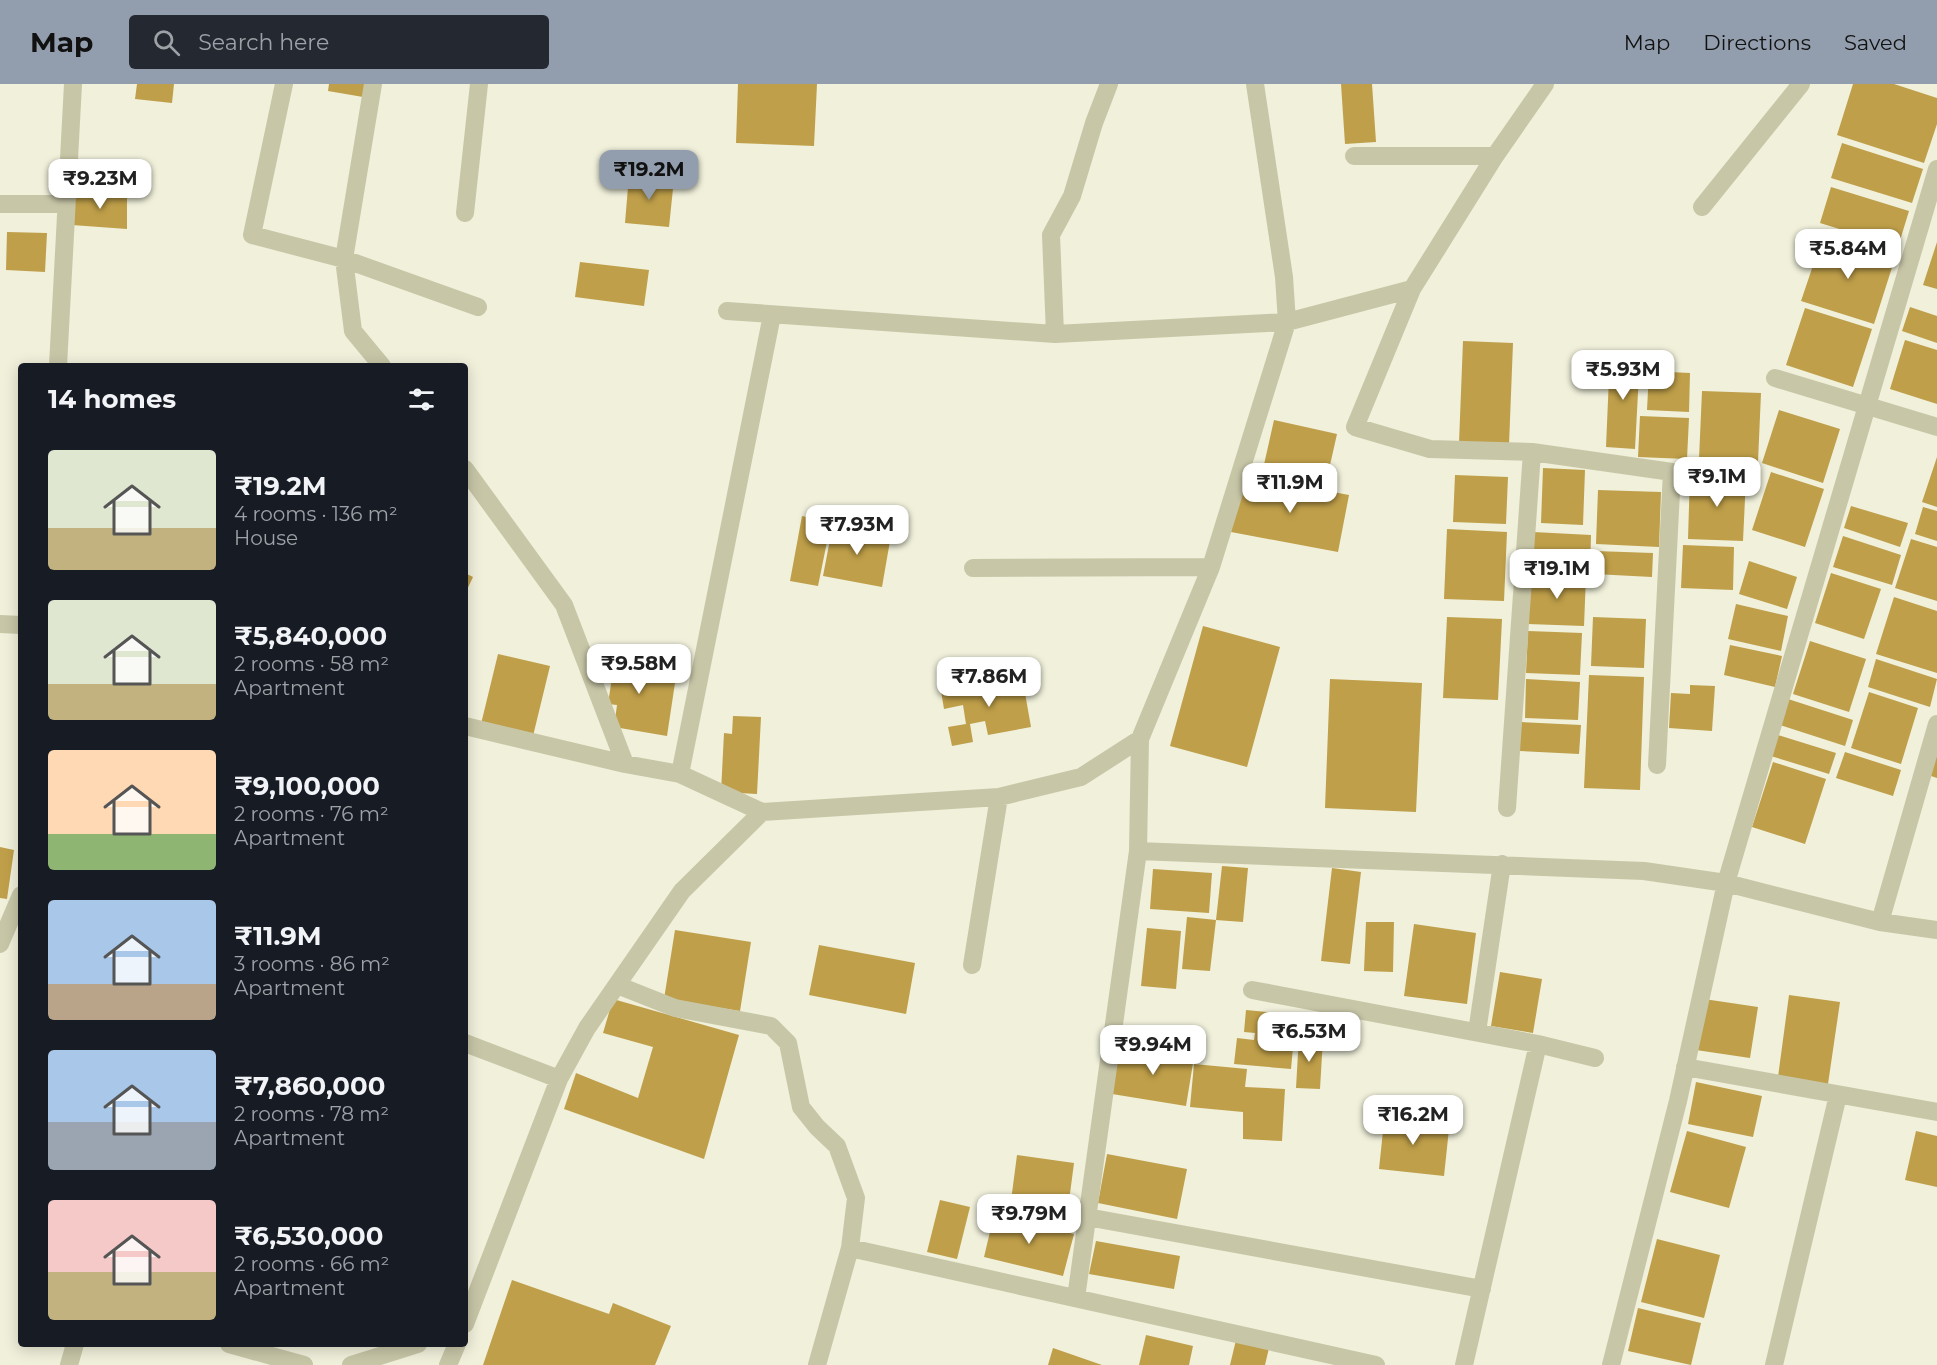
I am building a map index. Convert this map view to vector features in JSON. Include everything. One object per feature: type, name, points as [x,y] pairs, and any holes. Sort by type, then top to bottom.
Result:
[{"type":"street","points":[[58,363],[73,84]]},
{"type":"street","points":[[284,84],[252,235],[344,259],[478,307]]},
{"type":"street","points":[[374,84],[344,259],[353,331],[380,363]]},
{"type":"street","points":[[465,213],[479,84]]},
{"type":"street","points":[[1056,334],[1051,235],[1072,196],[1108,84]]},
{"type":"street","points":[[1076,1298],[1138,851],[1140,739],[1211,567],[1287,322],[1284,277],[1255,84]]},
{"type":"street","points":[[1545,84],[1495,156],[1412,289],[1355,427],[1430,449],[1532,452],[1672,472],[1657,765]]},
{"type":"street","points":[[1702,207],[1801,84]]},
{"type":"street","points":[[1354,156],[1495,156]]},
{"type":"street","points":[[1611,1365],[1686,1067],[1726,883],[1937,170]]},
{"type":"street","points":[[0,204],[66,204]]},
{"type":"street","points":[[727,311],[1056,334],[1287,322],[1412,289]]},
{"type":"street","points":[[680,774],[772,315]]},
{"type":"street","points":[[1775,378],[1937,427]]},
{"type":"street","points":[[1507,808],[1532,452]]},
{"type":"street","points":[[468,473],[564,605],[625,764]]},
{"type":"street","points":[[974,568],[1211,567]]},
{"type":"street","points":[[0,624],[18,625]]},
{"type":"street","points":[[1880,922],[1937,724]]},
{"type":"street","points":[[468,727],[625,764],[680,774],[762,812],[999,797],[1081,777],[1140,739]]},
{"type":"street","points":[[972,965],[999,797]]},
{"type":"street","points":[[468,1316],[560,1079],[587,1028],[682,891],[762,812]]},
{"type":"street","points":[[1138,851],[1644,871],[1726,883],[1880,922],[1937,930]]},
{"type":"street","points":[[1477,1032],[1502,864]]},
{"type":"street","points":[[0,944],[18,902]]},
{"type":"street","points":[[617,985],[675,1008],[771,1026],[788,1043],[801,1107],[816,1127],[837,1146],[856,1198],[850,1248],[817,1365]]},
{"type":"street","points":[[1252,990],[1538,1044],[1595,1058]]},
{"type":"street","points":[[468,1044],[560,1079]]},
{"type":"street","points":[[1464,1365],[1538,1044]]},
{"type":"street","points":[[1686,1067],[1937,1112]]},
{"type":"street","points":[[1774,1365],[1838,1095]]},
{"type":"street","points":[[1087,1217],[1482,1289]]},
{"type":"street","points":[[850,1248],[1376,1365]]},
{"type":"street","points":[[69,1365],[74,1347]]},
{"type":"street","points":[[240,1347],[304,1365]]},
{"type":"street","points":[[351,1365],[408,1347]]},
{"type":"street","points":[[448,1365],[456,1347]]},
{"type":"building","points":[[137,84],[174,84],[172,103],[135,99]]},
{"type":"building","points":[[329,84],[371,84],[369,98],[328,91]]},
{"type":"building","points":[[738,84],[817,84],[814,146],[736,143]]},
{"type":"building","points":[[1341,84],[1372,84],[1376,142],[1345,144]]},
{"type":"building","points":[[1853,84],[1894,84],[1937,98],[1937,124],[1924,163],[1837,135]]},
{"type":"building","points":[[1842,143],[1923,169],[1912,203],[1831,178]]},
{"type":"building","points":[[629,175],[674,179],[669,227],[625,223]]},
{"type":"building","points":[[1831,187],[1909,211],[1898,247],[1820,223]]},
{"type":"building","points":[[72,191],[127,193],[127,229],[72,225]]},
{"type":"building","points":[[7,232],[47,233],[45,272],[6,270]]},
{"type":"building","points":[[1823,236],[1895,258],[1874,324],[1801,301]]},
{"type":"building","points":[[1937,242],[1937,289],[1923,285]]},
{"type":"building","points":[[580,262],[649,270],[644,306],[575,297]]},
{"type":"building","points":[[1910,307],[1937,316],[1937,343],[1902,331]]},
{"type":"building","points":[[1805,308],[1872,329],[1853,387],[1786,365]]},
{"type":"building","points":[[1905,340],[1937,350],[1937,404],[1890,389]]},
{"type":"building","points":[[1463,341],[1513,343],[1509,445],[1459,443]]},
{"type":"building","points":[[1610,354],[1640,355],[1635,449],[1606,447]]},
{"type":"building","points":[[1649,371],[1690,373],[1689,412],[1647,410]]},
{"type":"building","points":[[1702,391],[1761,393],[1758,462],[1699,459]]},
{"type":"building","points":[[1779,410],[1840,429],[1823,483],[1762,463]]},
{"type":"building","points":[[1640,416],[1689,418],[1687,459],[1638,457]]},
{"type":"building","points":[[1274,420],[1337,434],[1326,483],[1263,469]]},
{"type":"building","points":[[1937,457],[1937,507],[1922,502]]},
{"type":"building","points":[[1543,468],[1585,470],[1583,525],[1541,523]]},
{"type":"building","points":[[1771,472],[1824,489],[1805,547],[1752,530]]},
{"type":"building","points":[[1242,475],[1349,495],[1338,552],[1231,532]]},
{"type":"building","points":[[1455,475],[1508,477],[1506,524],[1453,522]]},
{"type":"building","points":[[1690,475],[1746,478],[1743,541],[1688,539]]},
{"type":"building","points":[[1598,490],[1661,492],[1659,547],[1596,544]]},
{"type":"building","points":[[1851,506],[1908,523],[1900,547],[1844,528]]},
{"type":"building","points":[[1923,507],[1937,511],[1937,541],[1915,534]]},
{"type":"building","points":[[802,516],[831,522],[818,586],[790,581]]},
{"type":"building","points":[[833,524],[891,535],[882,587],[823,576]]},
{"type":"building","points":[[1447,529],[1507,532],[1504,601],[1444,599]]},
{"type":"building","points":[[1533,532],[1591,535],[1590,573],[1532,571]]},
{"type":"building","points":[[1843,536],[1901,555],[1892,585],[1833,567]]},
{"type":"building","points":[[1911,539],[1937,547],[1937,601],[1895,588]]},
{"type":"building","points":[[1683,545],[1734,547],[1733,590],[1681,588]]},
{"type":"building","points":[[1595,551],[1653,553],[1652,577],[1594,574]]},
{"type":"building","points":[[1749,561],[1797,577],[1787,609],[1739,594]]},
{"type":"building","points":[[1831,573],[1881,589],[1864,639],[1815,623]]},
{"type":"building","points":[[468,574],[473,577],[468,588]]},
{"type":"building","points":[[1530,574],[1586,576],[1584,626],[1528,624]]},
{"type":"building","points":[[1894,597],[1937,611],[1937,673],[1876,654]]},
{"type":"building","points":[[1736,604],[1788,616],[1781,651],[1728,639]]},
{"type":"building","points":[[1447,617],[1502,619],[1498,700],[1443,698]]},
{"type":"building","points":[[1593,617],[1646,619],[1644,668],[1591,666]]},
{"type":"building","points":[[1203,626],[1280,647],[1247,767],[1170,746]]},
{"type":"building","points":[[1528,631],[1582,633],[1580,675],[1526,673]]},
{"type":"building","points":[[1810,641],[1866,659],[1849,712],[1793,694]]},
{"type":"building","points":[[617,644],[643,649],[638,678],[675,683],[667,736],[614,727],[617,705],[608,704]]},
{"type":"building","points":[[1730,645],[1782,656],[1775,687],[1724,675]]},
{"type":"building","points":[[498,654],[550,666],[533,736],[481,724]]},
{"type":"building","points":[[1876,659],[1937,679],[1930,707],[1868,687]]},
{"type":"building","points":[[1589,675],[1644,677],[1640,790],[1584,788]]},
{"type":"building","points":[[1022,676],[1031,727],[988,735],[985,721],[970,724],[973,742],[952,746],[948,727],[966,724],[963,705],[944,709],[941,691]]},
{"type":"building","points":[[1330,679],[1422,683],[1416,812],[1325,808]]},
{"type":"building","points":[[1526,679],[1580,682],[1578,720],[1525,718]]},
{"type":"building","points":[[1690,685],[1715,686],[1712,731],[1669,728],[1671,693],[1690,694]]},
{"type":"building","points":[[1869,692],[1918,708],[1901,764],[1851,748]]},
{"type":"building","points":[[1788,699],[1853,720],[1845,746],[1780,725]]},
{"type":"building","points":[[733,716],[761,717],[757,794],[721,792],[724,733],[732,734]]},
{"type":"building","points":[[1520,722],[1581,725],[1579,754],[1519,751]]},
{"type":"building","points":[[1778,735],[1836,753],[1829,774],[1771,756]]},
{"type":"building","points":[[1937,749],[1937,778],[1928,775]]},
{"type":"building","points":[[1845,752],[1901,770],[1893,796],[1836,778]]},
{"type":"building","points":[[1773,762],[1826,779],[1805,844],[1752,827]]},
{"type":"building","points":[[0,847],[14,850],[7,899],[0,898]]},
{"type":"building","points":[[1222,866],[1248,868],[1243,922],[1216,920]]},
{"type":"building","points":[[1332,868],[1361,872],[1350,964],[1321,961]]},
{"type":"building","points":[[1153,869],[1212,873],[1209,913],[1150,909]]},
{"type":"building","points":[[1187,917],[1216,920],[1210,971],[1182,969]]},
{"type":"building","points":[[1366,922],[1394,922],[1393,972],[1364,971]]},
{"type":"building","points":[[1414,924],[1476,933],[1467,1004],[1404,996]]},
{"type":"building","points":[[1147,928],[1181,931],[1176,989],[1141,986]]},
{"type":"building","points":[[675,930],[751,942],[740,1011],[664,999]]},
{"type":"building","points":[[819,945],[915,963],[906,1014],[809,995]]},
{"type":"building","points":[[1500,972],[1542,979],[1533,1033],[1491,1026]]},
{"type":"building","points":[[1789,995],[1840,1002],[1828,1084],[1778,1077]]},
{"type":"building","points":[[613,999],[739,1035],[704,1159],[564,1109],[576,1073],[638,1098],[653,1047],[603,1033]]},
{"type":"building","points":[[1704,999],[1758,1007],[1750,1058],[1696,1050]]},
{"type":"building","points":[[1246,1010],[1296,1015],[1291,1069],[1234,1064],[1237,1038],[1254,1040],[1255,1033],[1244,1032]]},
{"type":"building","points":[[1299,1036],[1323,1038],[1320,1089],[1296,1088]]},
{"type":"building","points":[[1120,1045],[1194,1057],[1186,1106],[1112,1094]]},
{"type":"building","points":[[1194,1064],[1247,1069],[1245,1087],[1285,1089],[1282,1141],[1243,1139],[1243,1112],[1190,1107]]},
{"type":"building","points":[[1696,1082],[1762,1096],[1753,1137],[1688,1124]]},
{"type":"building","points":[[1385,1112],[1449,1129],[1444,1176],[1379,1169]]},
{"type":"building","points":[[1687,1131],[1746,1147],[1729,1208],[1670,1192]]},
{"type":"building","points":[[1916,1131],[1937,1136],[1937,1187],[1905,1180]]},
{"type":"building","points":[[1107,1154],[1187,1169],[1177,1219],[1098,1203]]},
{"type":"building","points":[[1017,1155],[1074,1163],[1066,1224],[1009,1216]]},
{"type":"building","points":[[940,1200],[970,1207],[957,1259],[927,1252]]},
{"type":"building","points":[[994,1215],[1074,1234],[1063,1276],[984,1257]]},
{"type":"building","points":[[1657,1239],[1720,1255],[1704,1318],[1641,1302]]},
{"type":"building","points":[[1096,1241],[1180,1256],[1174,1289],[1089,1274]]},
{"type":"building","points":[[512,1280],[609,1314],[613,1303],[671,1326],[655,1365],[483,1365]]},
{"type":"building","points":[[1638,1308],[1701,1323],[1691,1365],[1628,1351]]},
{"type":"building","points":[[1146,1335],[1193,1346],[1189,1365],[1139,1365]]},
{"type":"building","points":[[1236,1340],[1269,1348],[1265,1365],[1230,1365]]},
{"type":"building","points":[[1053,1348],[1102,1365],[1048,1365]]}]
